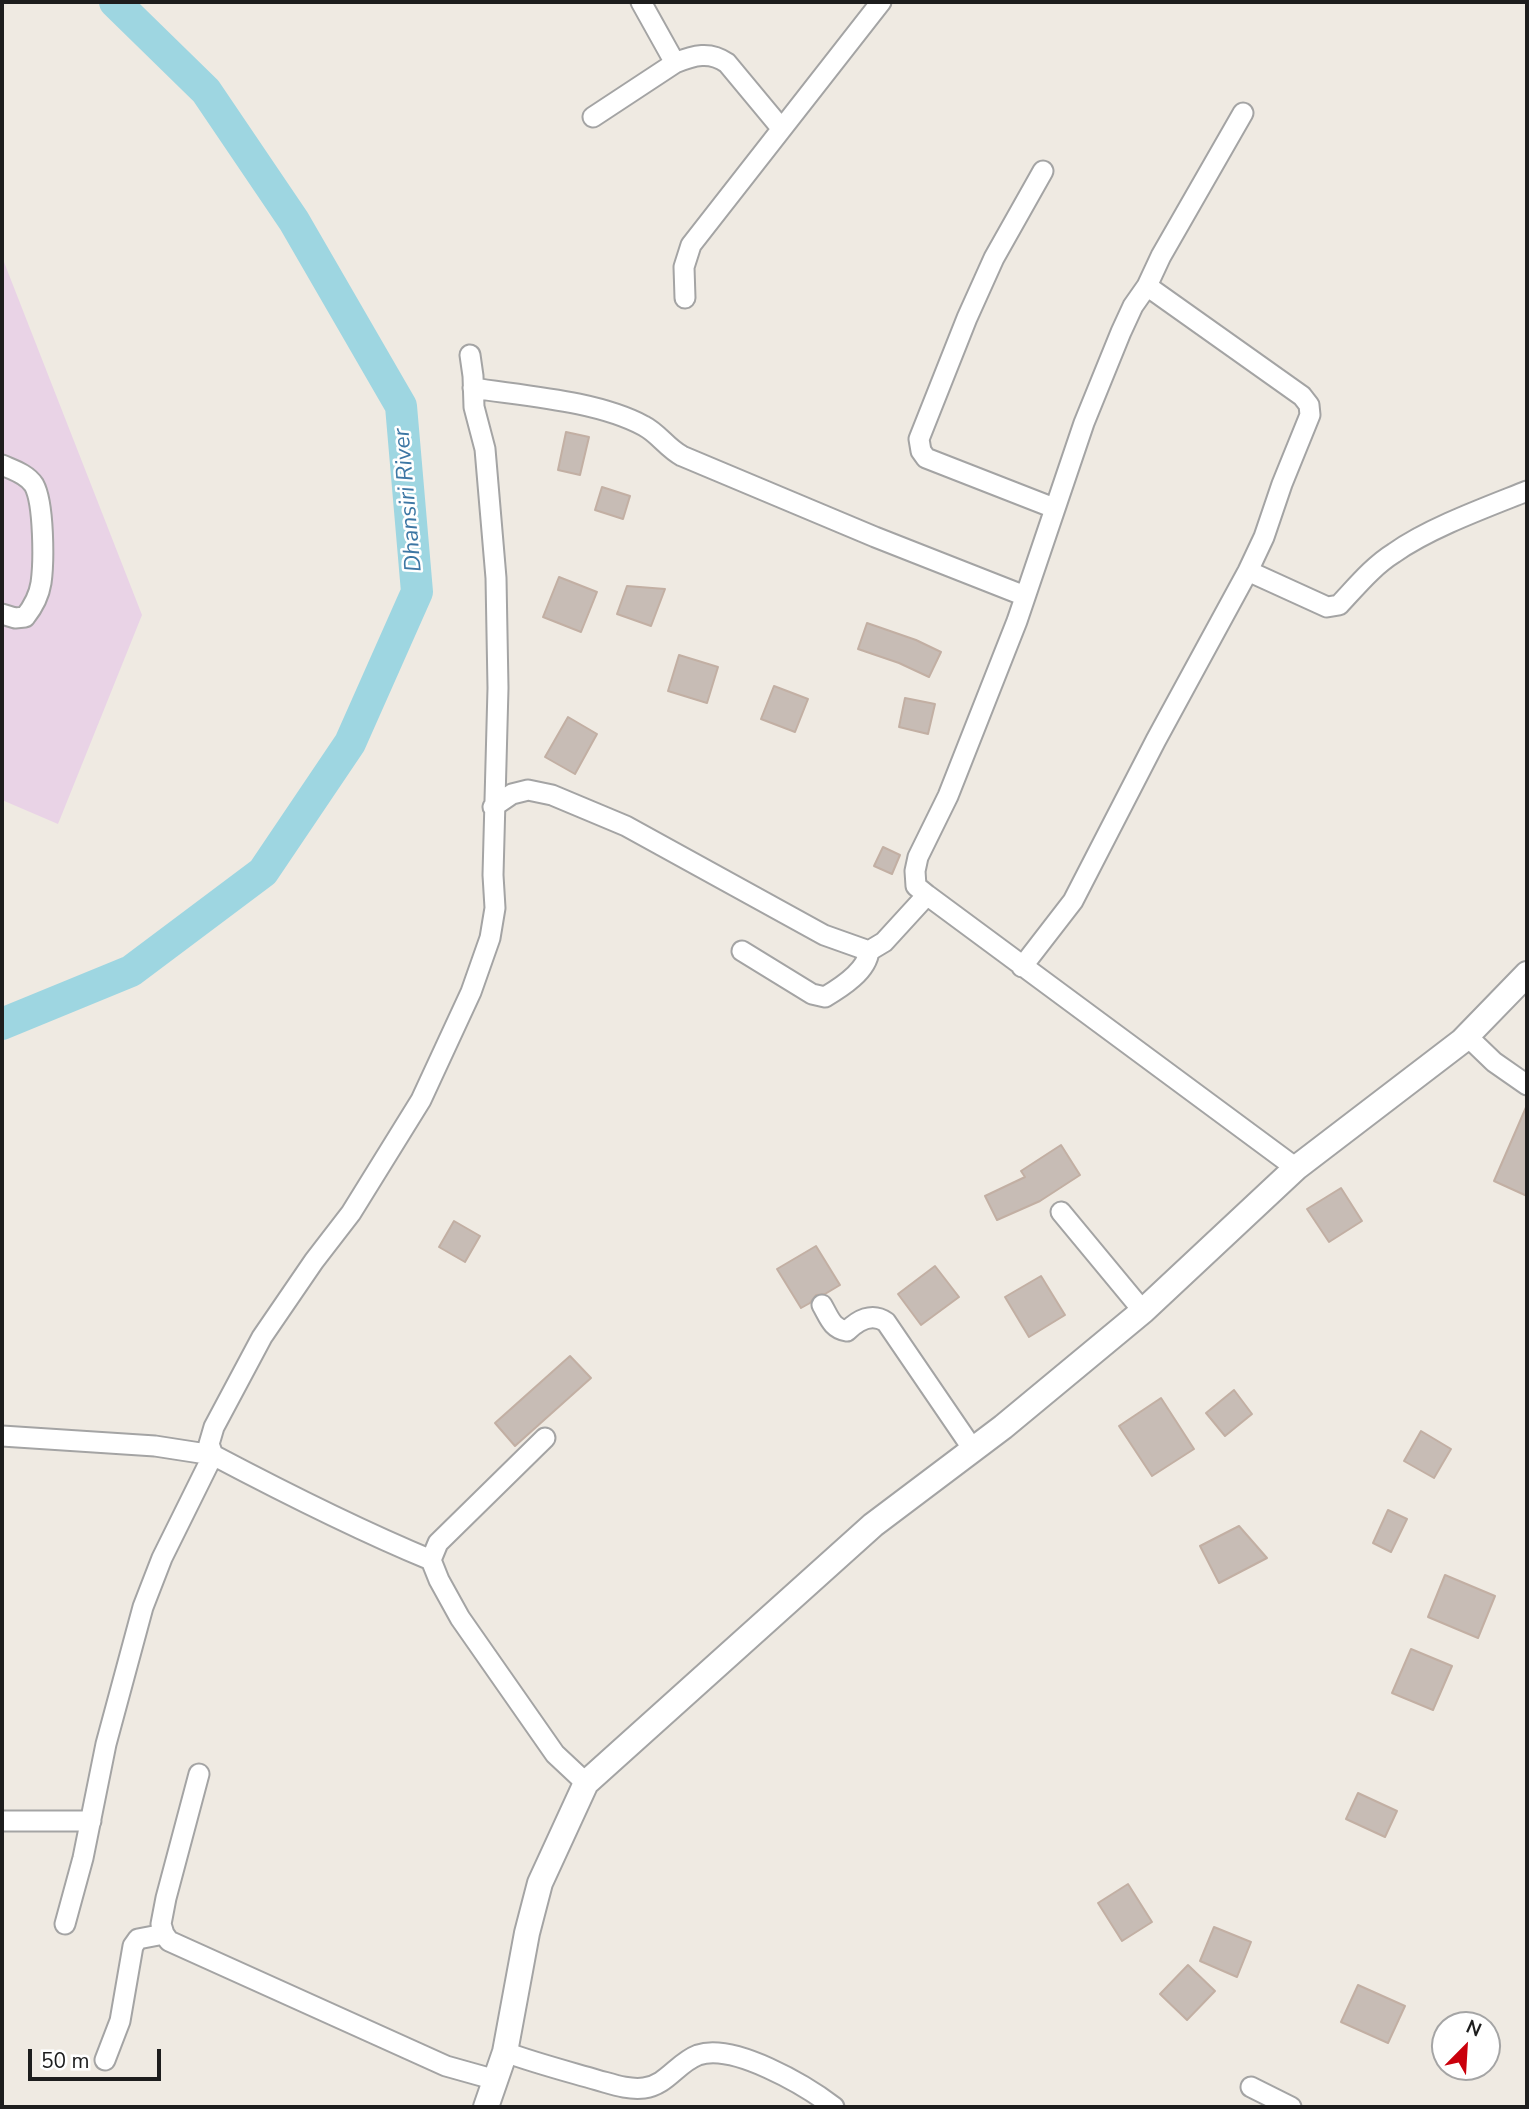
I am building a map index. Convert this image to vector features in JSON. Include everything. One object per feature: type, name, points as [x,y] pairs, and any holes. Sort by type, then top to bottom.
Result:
[{"type":"street","points":[[641,2],[675,63]]},
{"type":"street","points":[[685,298],[684,267],[691,245],[881,2]]},
{"type":"street","points":[[593,117],[675,63],[689,57],[717,56],[727,63],[781,128]]},
{"type":"street","points":[[1243,113],[1161,256],[1147,286],[1133,306],[1121,332],[1084,423],[1025,596],[948,796],[918,857],[915,871],[916,886],[927,895],[1296,1168]]},
{"type":"street","points":[[1043,171],[994,258],[919,439],[921,451],[926,458],[1054,508]]},
{"type":"street","points":[[1022,967],[1073,901],[1156,740],[1248,571],[1264,537],[1310,415],[1309,405],[1302,396],[1147,286]]},
{"type":"street","points":[[65,1924],[83,1858],[106,1744],[143,1606],[162,1558],[213,1455],[209,1444],[214,1426],[262,1337],[351,1213],[406,1124],[447,1047],[471,992],[490,938],[495,908],[494,807],[498,688],[496,578],[485,449],[474,407],[470,355]]},
{"type":"street","points":[[473,388],[582,406],[637,423],[651,430],[665,446],[682,456],[1025,596]]},
{"type":"street","points":[[2,465],[24,475],[34,485],[41,509],[41,583],[34,605],[24,617],[15,618],[2,614]]},
{"type":"street","points":[[1248,571],[1326,607],[1339,606],[1393,553],[1527,491]]},
{"type":"street","points":[[494,807],[512,794],[528,790],[552,795],[626,826],[824,935],[869,951]]},
{"type":"street","points":[[869,951],[884,942],[927,895]]},
{"type":"street","points":[[742,951],[812,994],[825,998],[862,968],[868,959],[869,951]]},
{"type":"street","points":[[486,2107],[505,2052],[527,1933],[540,1884],[586,1783],[873,1525],[1003,1427],[1143,1311],[1296,1168],[1467,1036],[1527,974]]},
{"type":"street","points":[[1467,1036],[1494,1062],[1527,1085]]},
{"type":"street","points":[[1061,1212],[1143,1311]]},
{"type":"street","points":[[822,1305],[834,1327],[839,1330],[847,1331],[854,1324],[871,1316],[886,1322],[972,1448]]},
{"type":"street","points":[[2,1436],[155,1446],[213,1455],[365,1532],[431,1560]]},
{"type":"street","points":[[545,1438],[438,1543],[431,1560],[439,1580],[468,1629],[555,1754],[586,1783]]},
{"type":"street","points":[[199,1774],[161,1924],[169,1941],[446,2066],[496,2080]]},
{"type":"street","points":[[2,1821],[91,1821]]},
{"type":"street","points":[[105,2060],[120,2021],[133,1946],[138,1939],[164,1934]]},
{"type":"street","points":[[505,2052],[541,2065],[629,2088],[645,2088],[662,2083],[696,2056],[713,2053],[742,2058],[788,2078],[834,2107]]},
{"type":"street","points":[[1251,2087],[1291,2107]]},
{"type":"shaded area","points":[[2,257],[142,615],[58,824],[2,800]]},
{"type":"building","points":[[566,432],[589,437],[580,475],[558,470]]},
{"type":"building","points":[[602,487],[630,496],[623,519],[595,510]]},
{"type":"building","points":[[559,577],[597,592],[581,632],[543,617]]},
{"type":"building","points":[[627,586],[665,589],[651,626],[617,614]]},
{"type":"building","points":[[867,623],[941,652],[929,677],[858,649]]},
{"type":"building","points":[[679,655],[718,667],[707,703],[668,691]]},
{"type":"building","points":[[774,686],[808,699],[795,732],[761,719]]},
{"type":"building","points":[[905,698],[935,704],[928,734],[899,727]]},
{"type":"building","points":[[568,717],[597,734],[575,774],[545,757]]},
{"type":"building","points":[[883,847],[900,855],[892,874],[874,866]]},
{"type":"building","points":[[1527,1105],[1527,1196],[1494,1181]]},
{"type":"building","points":[[1061,1145],[1080,1175],[1040,1201],[997,1220],[985,1196],[1025,1177],[1021,1171]]},
{"type":"building","points":[[1341,1188],[1362,1221],[1329,1242],[1307,1209]]},
{"type":"building","points":[[454,1221],[480,1236],[465,1262],[439,1247]]},
{"type":"building","points":[[816,1246],[840,1285],[825,1294],[816,1295],[810,1303],[801,1308],[777,1269]]},
{"type":"building","points":[[935,1266],[959,1297],[921,1325],[898,1294]]},
{"type":"building","points":[[1041,1276],[1065,1315],[1029,1337],[1005,1297]]},
{"type":"building","points":[[570,1356],[591,1378],[515,1446],[495,1423]]},
{"type":"building","points":[[1234,1390],[1252,1414],[1225,1436],[1206,1413]]},
{"type":"building","points":[[1161,1398],[1194,1449],[1152,1476],[1119,1426]]},
{"type":"building","points":[[1421,1431],[1451,1449],[1434,1478],[1404,1461]]},
{"type":"building","points":[[1388,1510],[1407,1519],[1391,1552],[1373,1543]]},
{"type":"building","points":[[1239,1526],[1267,1558],[1219,1583],[1200,1546]]},
{"type":"building","points":[[1445,1575],[1495,1596],[1478,1638],[1428,1617]]},
{"type":"building","points":[[1411,1649],[1452,1666],[1433,1710],[1392,1693]]},
{"type":"building","points":[[1358,1793],[1397,1811],[1385,1837],[1346,1819]]},
{"type":"building","points":[[1128,1884],[1152,1922],[1122,1941],[1098,1903]]},
{"type":"building","points":[[1214,1927],[1251,1942],[1237,1977],[1200,1961]]},
{"type":"building","points":[[1188,1965],[1215,1991],[1187,2020],[1160,1994]]},
{"type":"building","points":[[1358,1985],[1405,2006],[1388,2043],[1341,2022]]},
{"type":"waterway","name":"Dhansiri River","points":[[2,1024],[131,971],[263,872],[350,743],[417,592],[401,406],[294,221],[206,91],[115,2]]}]
